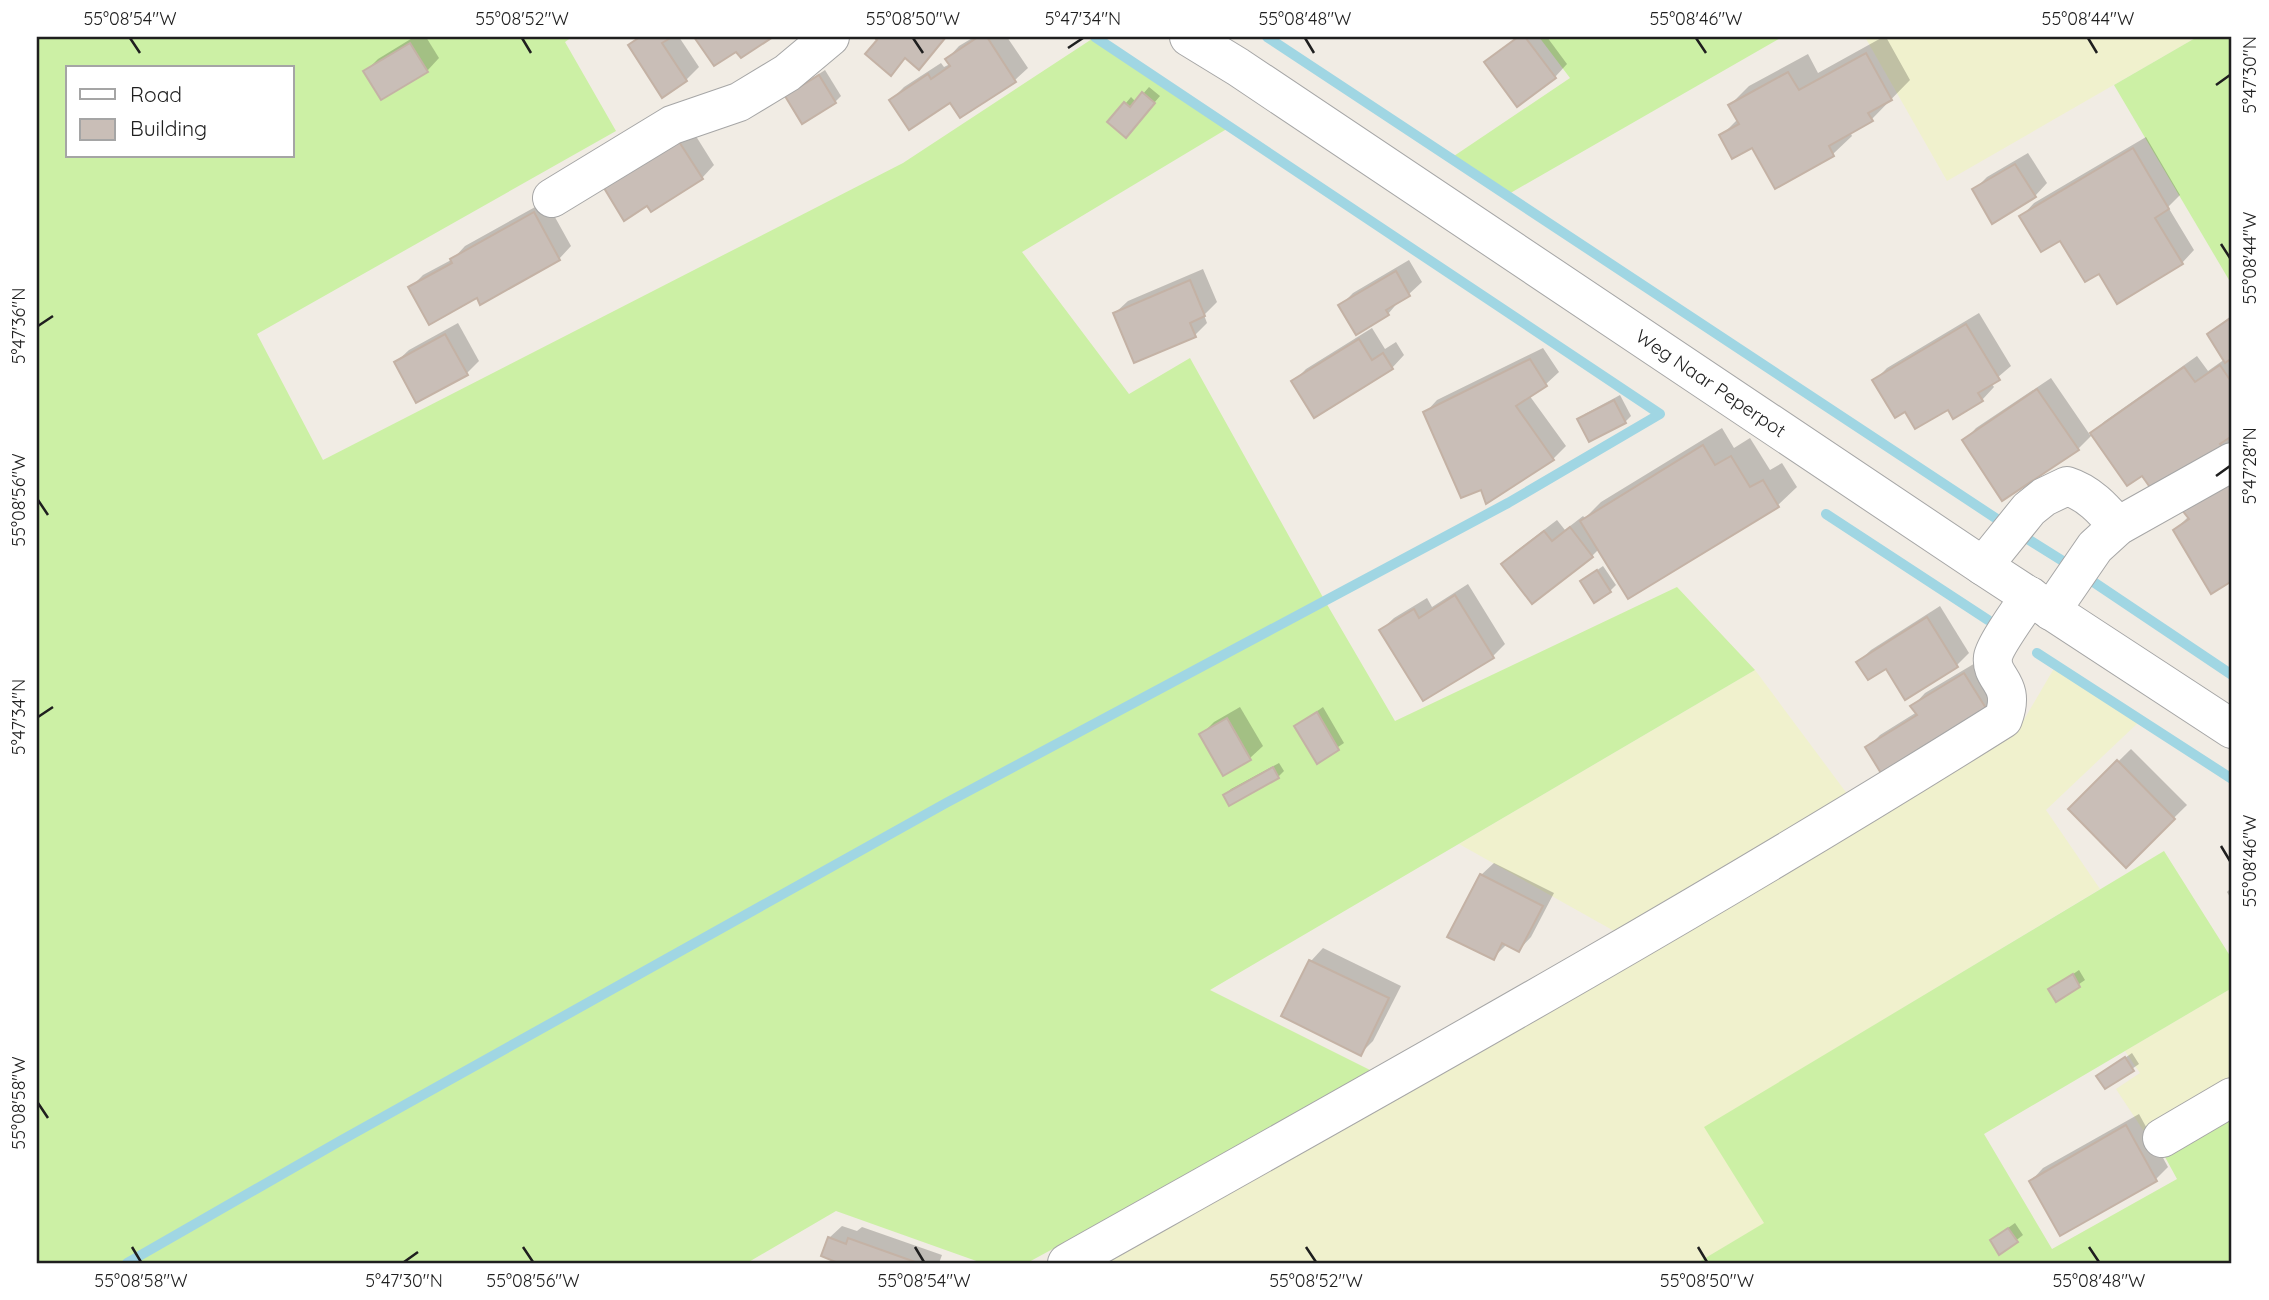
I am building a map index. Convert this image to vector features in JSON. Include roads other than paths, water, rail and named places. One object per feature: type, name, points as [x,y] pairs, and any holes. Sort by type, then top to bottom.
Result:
[{"type":"street","points":[[552,198],[672,125],[739,102],[786,73],[830,37]]},
{"type":"street","name":"Weg Naar Peperpot","points":[[1189,37],[2232,729]]},
{"type":"street","points":[[1067,1263],[1437,1056],[1893,788],[2003,719],[2008,705],[2008,693],[1995,666],[1994,655],[2040,603],[2118,526],[2232,462]]},
{"type":"street","points":[[1983,566],[2029,509],[2044,497],[2067,486],[2079,490],[2097,503],[2118,526]]},
{"type":"street","points":[[2162,1138],[2232,1097]]},
{"type":"waterway","points":[[127,1263],[946,803],[1508,503],[1660,414],[1095,37]]},
{"type":"waterway","points":[[1267,37],[2003,523]]},
{"type":"waterway","points":[[1826,514],[1988,620]]},
{"type":"waterway","points":[[2018,533],[2066,563]]},
{"type":"waterway","points":[[2083,575],[2232,675]]},
{"type":"waterway","points":[[2037,653],[2232,779]]}]
